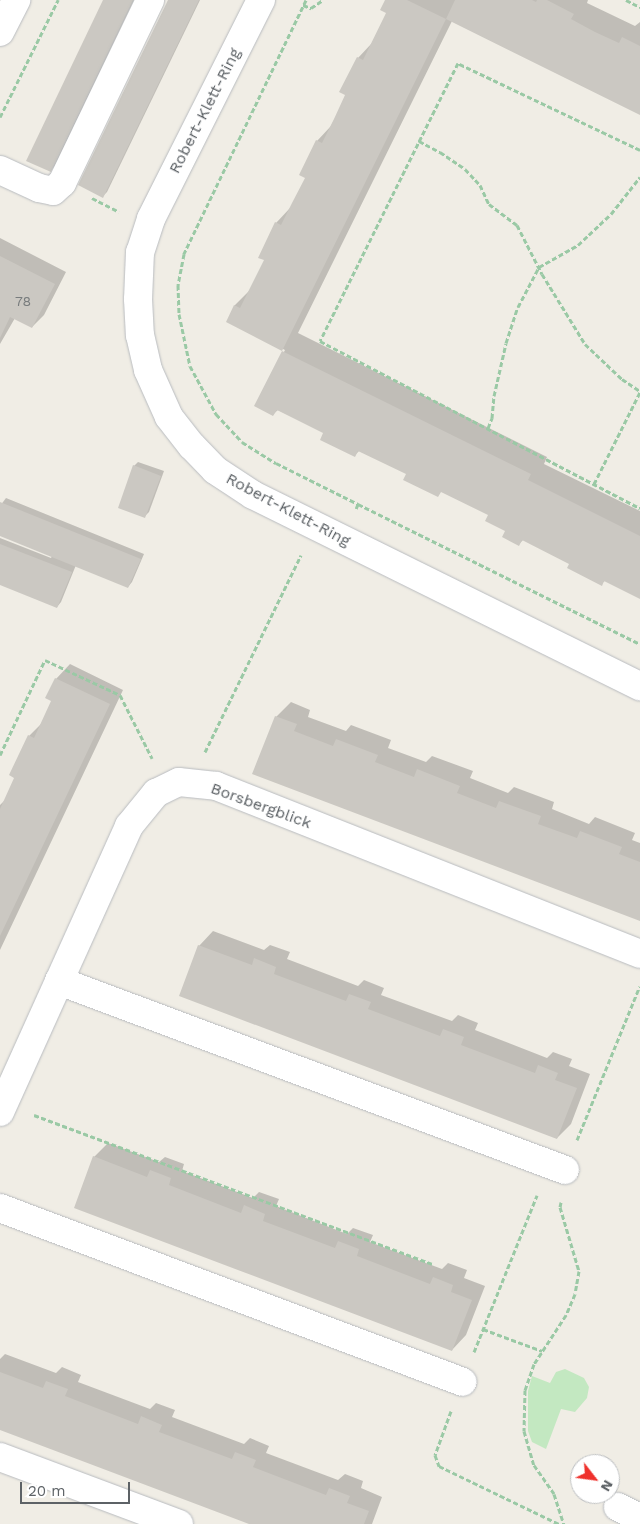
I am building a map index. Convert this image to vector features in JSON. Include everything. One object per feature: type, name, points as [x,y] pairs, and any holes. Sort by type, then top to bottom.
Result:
[{"type":"street","points":[[0,32],[16,0]]},
{"type":"street","points":[[0,170],[39,188],[53,191],[62,183],[150,0]]},
{"type":"street","name":"Robert-Klett-Ring","points":[[261,0],[149,227],[140,252],[138,299],[140,335],[148,370],[169,417],[192,446],[215,470],[253,495],[640,686]]},
{"type":"street","points":[[2,1108],[129,826],[156,793],[179,785]]},
{"type":"street","name":"Borsbergblick","points":[[179,785],[216,786],[640,954]]},
{"type":"street","points":[[59,981],[566,1170]]},
{"type":"street","points":[[0,1208],[462,1382]]},
{"type":"street","points":[[0,1457],[179,1524]]},
{"type":"path","points":[[0,117],[58,0]]},
{"type":"path","points":[[306,0],[184,254],[178,285],[178,314],[190,366],[216,414],[242,442],[276,463],[640,644]]},
{"type":"path","points":[[304,5],[311,8],[323,0]]},
{"type":"path","points":[[626,0],[640,7]]},
{"type":"path","points":[[640,150],[458,63],[320,341],[640,508]]},
{"type":"path","points":[[419,141],[452,160],[480,186],[489,204],[517,225],[539,267],[585,344],[622,379],[640,391],[594,484]]},
{"type":"path","points":[[488,428],[492,418],[494,396],[506,343],[518,307],[539,267],[578,245],[610,214],[640,177]]},
{"type":"path","points":[[62,183],[149,227]]},
{"type":"path","points":[[347,507],[354,511],[358,504]]},
{"type":"path","points":[[0,755],[45,660],[120,694],[179,785],[315,525]]},
{"type":"path","points":[[564,1524],[554,1494],[534,1465],[524,1431],[525,1390],[534,1364],[566,1315],[575,1294],[579,1271],[560,1207],[566,1170],[640,986]]},
{"type":"path","points":[[2,1108],[432,1264]]},
{"type":"path","points":[[483,1329],[542,1350]]},
{"type":"green space","points":[[565,1369],[584,1378],[589,1387],[587,1398],[575,1412],[561,1409],[546,1449],[532,1442],[528,1431],[528,1391],[532,1376],[550,1383],[556,1372]]},
{"type":"building","points":[[103,0],[133,0],[51,172],[26,161]]},
{"type":"building","points":[[168,0],[199,0],[103,198],[78,185]]},
{"type":"building","points":[[385,0],[407,0],[446,19],[282,351],[226,322],[234,305],[240,308],[264,260],[258,258],[275,222],[281,225],[305,178],[299,175],[316,140],[322,143],[334,119],[345,95],[339,92],[357,57],[363,60],[386,13],[380,10]]},
{"type":"building","points":[[455,0],[532,0],[536,2],[537,0],[547,0],[574,14],[571,19],[595,32],[619,43],[622,37],[640,46],[640,115],[446,19]]},
{"type":"building","points":[[0,256],[55,284],[32,328],[10,317],[0,338]]},
{"type":"building","points":[[282,351],[531,474],[528,480],[640,536],[640,599],[604,581],[602,586],[567,568],[569,564],[522,540],[519,546],[502,537],[505,531],[485,521],[488,515],[441,492],[438,497],[403,480],[406,474],[358,451],[355,457],[320,440],[323,433],[277,410],[273,416],[254,406]]},
{"type":"building","points":[[133,465],[161,476],[145,518],[118,508]]},
{"type":"building","points":[[0,502],[141,559],[128,588],[0,536]]},
{"type":"building","points":[[0,544],[72,572],[57,608],[0,585]]},
{"type":"building","points":[[55,678],[110,704],[0,936],[0,809],[14,778],[9,775],[28,735],[34,738],[51,701],[45,698]]},
{"type":"building","points":[[275,716],[297,724],[294,731],[333,746],[336,739],[378,755],[375,762],[414,777],[417,769],[460,786],[457,793],[496,808],[499,801],[541,816],[538,824],[577,838],[580,831],[622,847],[619,854],[640,862],[640,921],[252,774]]},
{"type":"building","points":[[198,945],[252,965],[254,958],[276,967],[274,974],[346,1001],[349,994],[371,1002],[368,1009],[440,1036],[443,1029],[464,1037],[461,1045],[535,1073],[538,1065],[558,1073],[555,1080],[577,1088],[557,1139],[179,996]]},
{"type":"building","points":[[93,1156],[147,1177],[150,1170],[171,1178],[169,1185],[241,1213],[244,1205],[265,1214],[263,1221],[335,1248],[338,1241],[359,1249],[357,1256],[430,1284],[433,1277],[453,1285],[451,1292],[472,1300],[452,1351],[74,1208]]},
{"type":"building","points":[[0,1372],[43,1388],[46,1381],[68,1389],[65,1396],[138,1424],[141,1416],[162,1425],[159,1432],[232,1459],[235,1452],[256,1460],[253,1467],[326,1495],[329,1488],[350,1496],[347,1503],[369,1511],[364,1524],[249,1524],[0,1430]]}]
